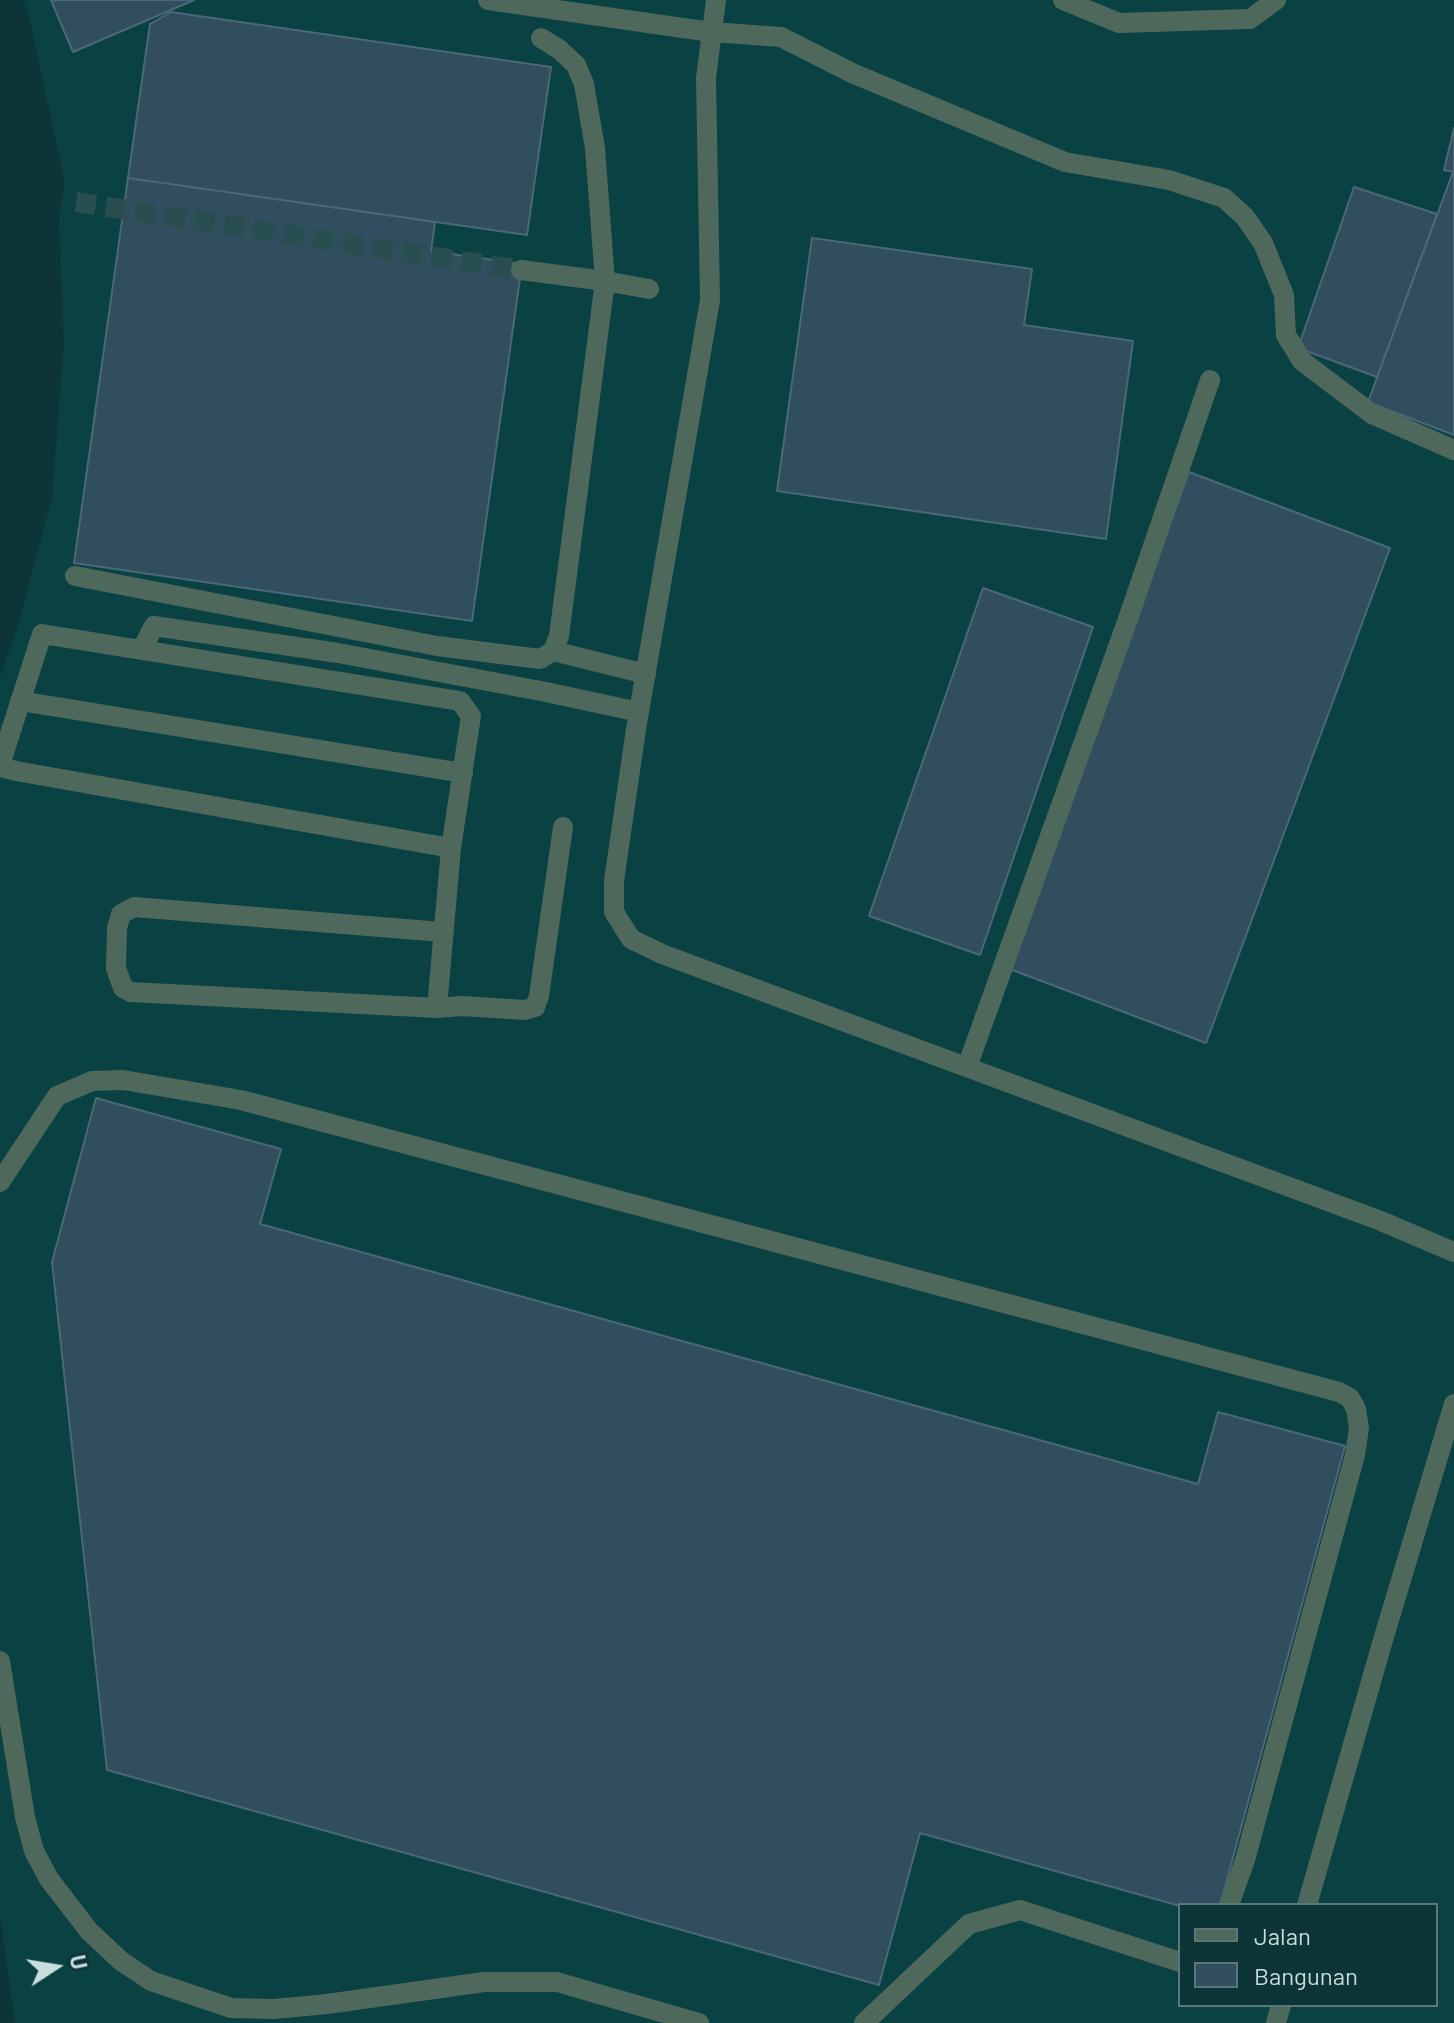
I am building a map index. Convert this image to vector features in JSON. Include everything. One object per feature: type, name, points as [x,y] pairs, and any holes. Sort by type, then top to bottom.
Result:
[{"type":"street","points":[[488,0],[711,32],[781,37],[852,73],[1065,162],[1169,180],[1224,198],[1245,217],[1263,243],[1284,295],[1286,335],[1302,361],[1372,414],[1454,450]]},
{"type":"street","points":[[716,0],[706,78],[710,300],[639,712],[614,881],[614,912],[631,939],[662,954],[1381,1221],[1454,1252]]},
{"type":"street","points":[[1063,0],[1119,23],[1250,19],[1276,0]]},
{"type":"street","points":[[75,576],[437,646],[540,659],[553,651],[559,636],[605,281],[595,148],[584,84],[576,65],[541,38]]},
{"type":"street","points":[[521,270],[649,289]]},
{"type":"street","points":[[967,1067],[1210,380]]},
{"type":"street","points":[[142,649],[154,626],[353,656],[639,712]]},
{"type":"street","points":[[437,1008],[451,848],[471,716],[460,701],[42,634],[0,766],[451,848]]},
{"type":"street","points":[[553,651],[646,674]]},
{"type":"street","points":[[20,701],[463,773]]},
{"type":"street","points":[[442,932],[134,907],[121,914],[117,928],[116,968],[123,988],[131,992],[437,1008],[462,1006],[525,1010],[535,1007],[563,827]]},
{"type":"street","points":[[0,1182],[57,1096],[92,1081],[123,1080],[241,1100],[1339,1392],[1350,1398],[1356,1409],[1359,1428],[1355,1455],[1245,1860],[1230,1903]]},
{"type":"street","points":[[1308,1903],[1454,1404]]},
{"type":"street","points":[[0,1661],[25,1817],[34,1851],[49,1879],[89,1931],[121,1961],[151,1981],[231,2008],[274,2009],[484,1982],[557,1982],[699,2023]]},
{"type":"street","points":[[864,2023],[969,1924],[1020,1910],[1178,1961]]},
{"type":"shaded area","points":[[23,0],[1454,0],[1454,2023],[15,2023],[0,1914],[0,677],[18,625],[52,498],[64,344],[59,217],[65,183]]},
{"type":"building","points":[[51,0],[194,0],[73,52]]},
{"type":"building","points":[[171,12],[551,67],[527,235],[128,178],[150,24]]},
{"type":"building","points":[[1454,128],[1454,172],[1444,170]]},
{"type":"building","points":[[1454,172],[1454,435],[1368,402]]},
{"type":"building","points":[[128,178],[435,222],[431,251],[522,264],[472,621],[74,563]]},
{"type":"building","points":[[1354,187],[1437,214],[1377,377],[1298,348]]},
{"type":"building","points":[[812,238],[1032,269],[1024,325],[1133,341],[1106,539],[777,491]]},
{"type":"building","points":[[1189,472],[1390,548],[1206,1043],[1007,968]]},
{"type":"building","points":[[983,588],[1093,627],[980,955],[869,916]]},
{"type":"building","points":[[96,1098],[281,1149],[260,1224],[1198,1484],[1218,1412],[1345,1446],[1221,1903],[1178,1903],[1178,1905],[920,1833],[879,1985],[107,1770],[52,1262]]},
{"type":"tunnel","points":[[76,202],[521,270]]}]
